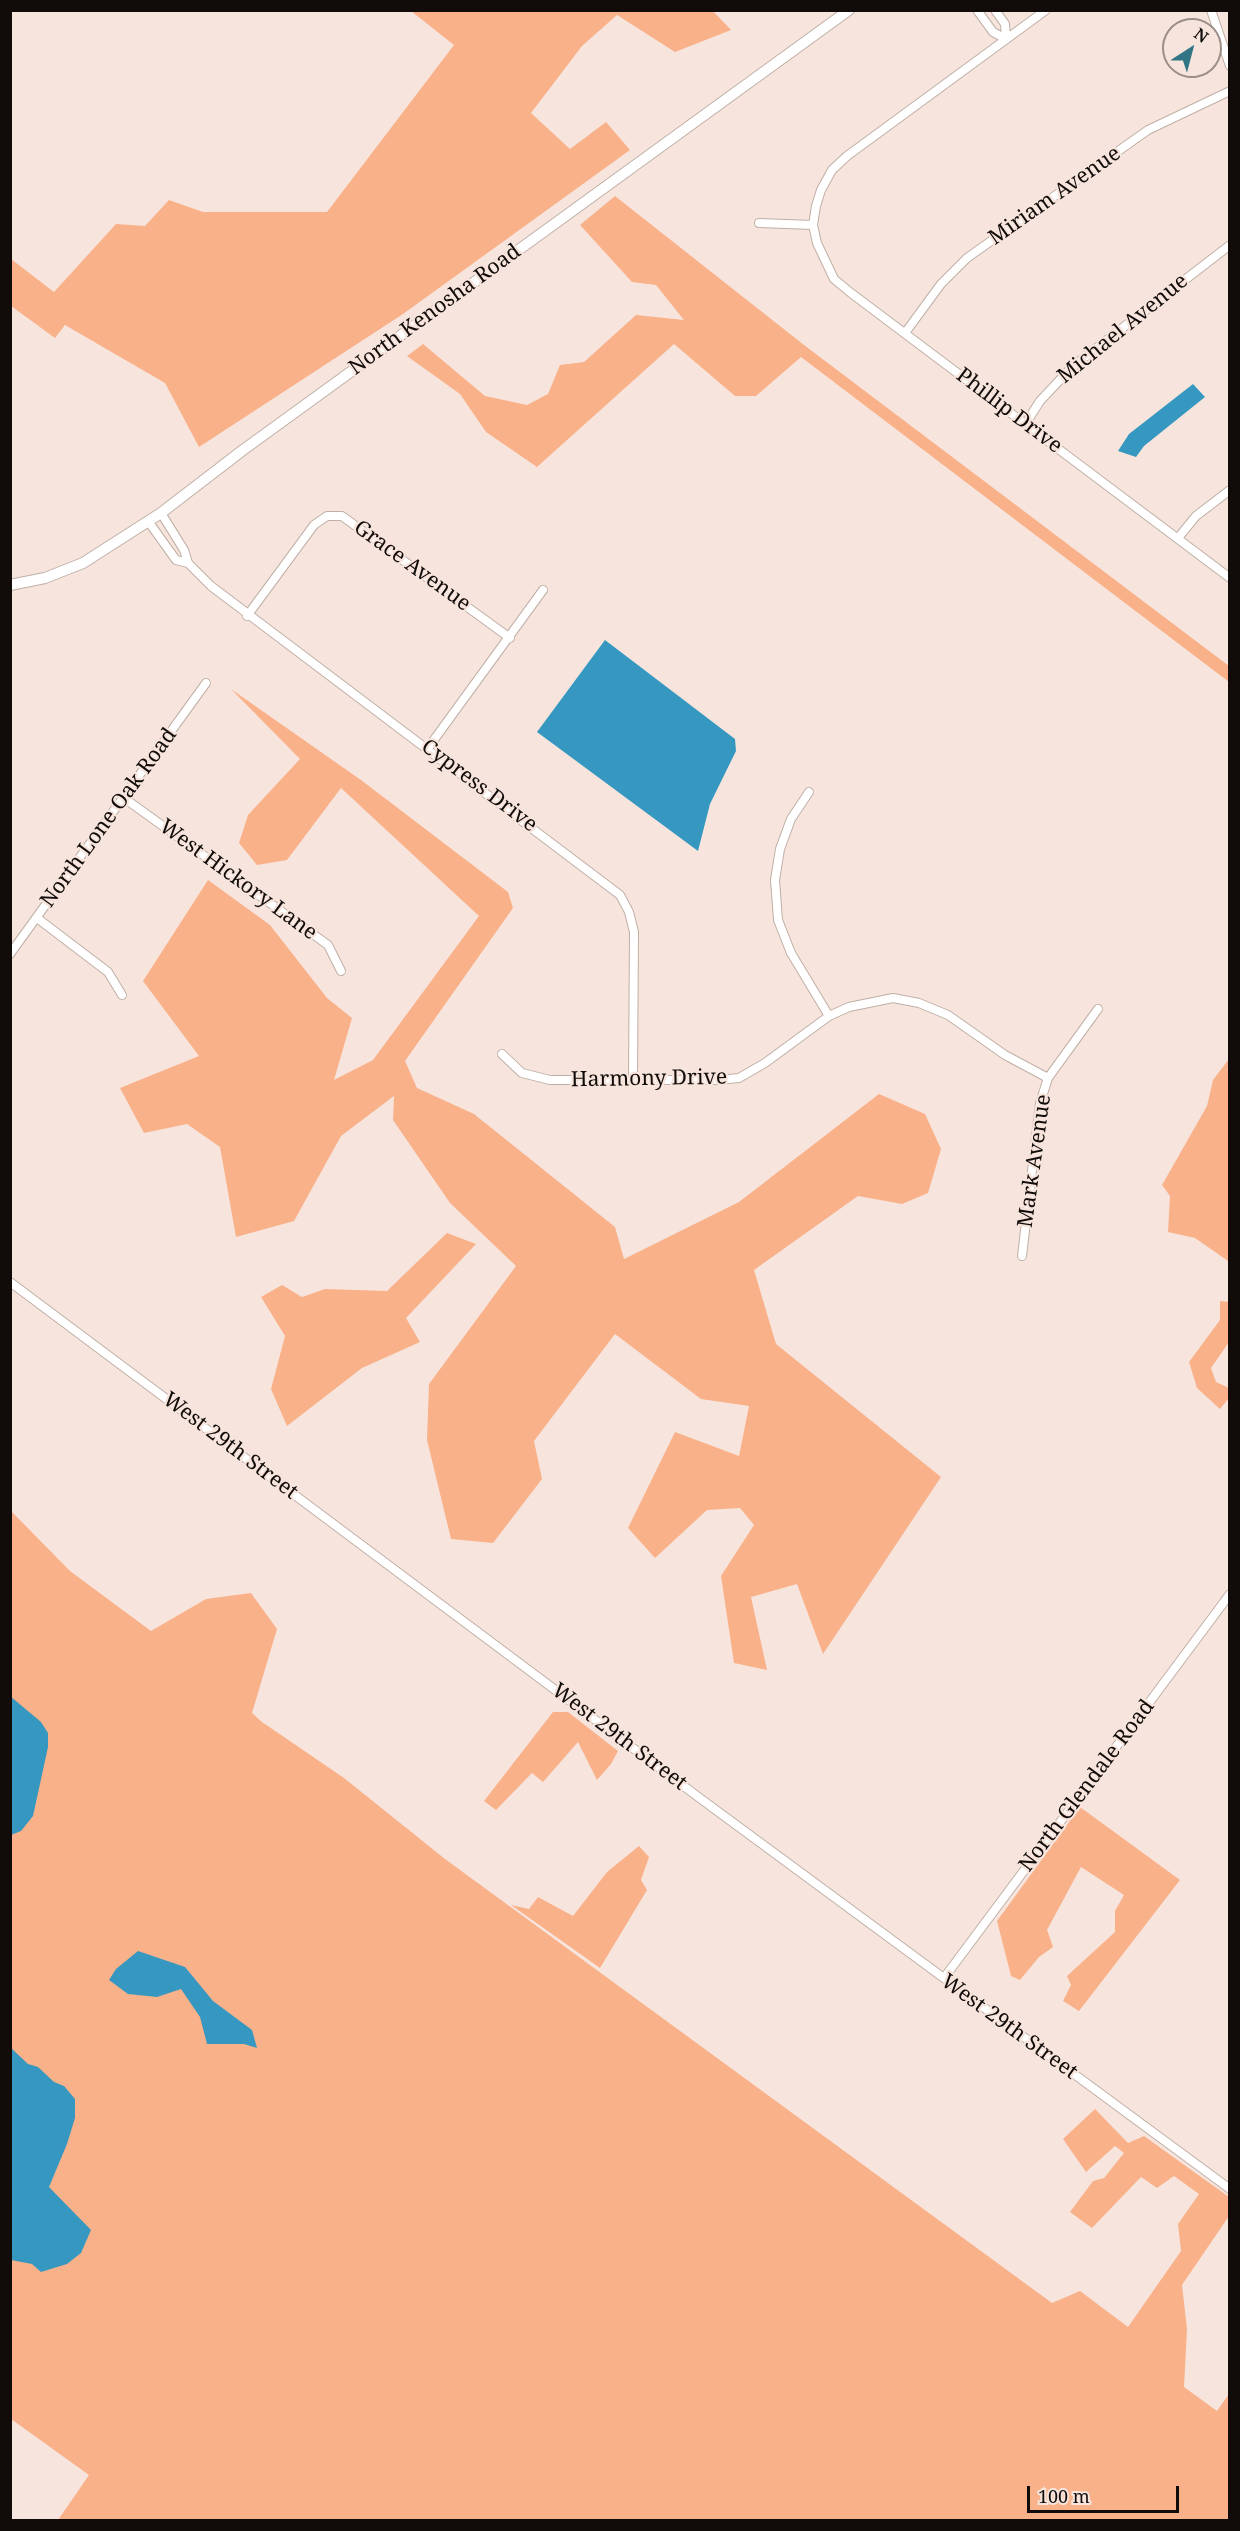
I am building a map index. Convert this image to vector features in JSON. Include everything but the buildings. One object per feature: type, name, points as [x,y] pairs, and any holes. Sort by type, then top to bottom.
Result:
[{"type":"street","name":"North Kenosha Road","points":[[10,585],[65,572],[95,557],[161,513],[243,450],[849,10]]},
{"type":"street","points":[[977,10],[993,32],[1006,39]]},
{"type":"street","points":[[995,10],[1005,24],[1006,39]]},
{"type":"street","points":[[759,223],[813,225],[821,190],[832,170],[847,156],[1046,10]]},
{"type":"street","points":[[1211,10],[1230,66]]},
{"type":"street","name":"Miriam Avenue","points":[[905,333],[941,285],[967,258],[1148,130],[1230,91]]},
{"type":"street","name":"Phillip Drive","points":[[813,225],[817,243],[834,279],[1230,578]]},
{"type":"street","name":"Michael Avenue","points":[[1026,423],[1040,401],[1072,367],[1230,245]]},
{"type":"street","points":[[1178,538],[1196,516],[1230,489]]},
{"type":"street","name":"Cypress Drive","points":[[161,513],[184,550],[188,563]]},
{"type":"street","name":"Grace Avenue","points":[[247,616],[314,525],[327,516],[342,516],[510,638]]},
{"type":"street","name":"Cypress Drive","points":[[148,521],[176,560],[188,563],[247,616],[428,748],[620,895],[629,912],[634,932],[633,1080]]},
{"type":"street","points":[[428,748],[543,590]]},
{"type":"street","name":"North Lone Oak Road","points":[[10,954],[206,683]]},
{"type":"street","points":[[809,792],[791,819],[780,849],[775,880],[778,920],[791,953],[829,1016]]},
{"type":"street","name":"West Hickory Lane","points":[[124,798],[328,945],[341,971]]},
{"type":"street","points":[[37,918],[108,972],[122,995]]},
{"type":"street","name":"Harmony Drive","points":[[502,1054],[522,1072],[550,1080],[739,1077],[765,1063],[829,1016],[876,1000],[893,998],[919,1003],[948,1015],[1005,1055],[1048,1078]]},
{"type":"street","name":"Mark Avenue","points":[[1022,1256],[1040,1103],[1048,1078],[1098,1009]]},
{"type":"street","name":"West 29th Street","points":[[10,1282],[1230,2189]]},
{"type":"street","name":"North Glendale Road","points":[[944,1978],[1230,1594]]},
{"type":"shaded area","points":[[411,11],[713,11],[731,30],[675,52],[617,15],[582,46],[531,113],[570,149],[606,122],[630,150],[403,314],[199,447],[165,383],[65,325],[55,338],[11,306],[11,259],[54,292],[116,224],[145,226],[169,200],[203,212],[327,212],[454,45]]},
{"type":"shaded area","points":[[615,196],[804,345],[1229,666],[1229,682],[801,357],[756,396],[735,396],[674,344],[537,467],[486,432],[460,394],[407,356],[423,344],[485,396],[527,405],[548,394],[560,365],[584,362],[636,315],[684,320],[656,285],[632,282],[580,225]]},
{"type":"shaded area","points":[[231,689],[361,780],[508,892],[513,908],[405,1061],[417,1088],[474,1114],[615,1227],[624,1259],[739,1202],[879,1094],[925,1114],[941,1149],[928,1193],[902,1204],[858,1196],[754,1270],[776,1344],[941,1477],[823,1654],[797,1584],[751,1597],[767,1670],[734,1663],[721,1576],[754,1525],[740,1508],[707,1510],[655,1558],[628,1528],[675,1432],[739,1456],[749,1406],[701,1399],[615,1334],[534,1441],[542,1479],[493,1543],[451,1539],[427,1440],[429,1384],[516,1266],[450,1203],[393,1120],[394,1096],[341,1136],[294,1221],[236,1237],[220,1147],[187,1124],[144,1133],[120,1088],[199,1056],[143,981],[208,880],[270,925],[327,998],[352,1018],[334,1080],[373,1060],[479,916],[341,788],[287,860],[257,865],[239,843],[248,815],[300,759]]},
{"type":"shaded area","points":[[1229,1059],[1230,1259],[1228,1261],[1195,1238],[1168,1232],[1170,1196],[1162,1185],[1207,1106],[1213,1080]]},
{"type":"shaded area","points":[[447,1233],[476,1244],[406,1318],[420,1342],[362,1368],[287,1426],[271,1389],[285,1336],[261,1297],[282,1285],[302,1297],[325,1289],[387,1291]]},
{"type":"shaded area","points":[[1220,1301],[1230,1302],[1229,1342],[1211,1368],[1216,1382],[1229,1388],[1229,1398],[1220,1409],[1197,1388],[1189,1362],[1220,1320]]},
{"type":"shaded area","points":[[11,1511],[70,1571],[151,1631],[206,1599],[251,1593],[277,1629],[252,1713],[262,1722],[344,1778],[445,1859],[1052,2303],[1080,2291],[1128,2327],[1181,2251],[1178,2224],[1199,2194],[1174,2176],[1157,2188],[1141,2177],[1092,2228],[1070,2212],[1093,2181],[1104,2178],[1124,2153],[1115,2146],[1086,2172],[1063,2139],[1095,2109],[1128,2143],[1144,2136],[1229,2197],[1229,2216],[1182,2285],[1187,2329],[1184,2387],[1217,2411],[1229,2394],[1229,2520],[58,2520],[89,2475],[11,2419]]},
{"type":"shaded area","points":[[553,1712],[568,1712],[618,1751],[611,1764],[597,1780],[578,1742],[543,1782],[532,1773],[496,1810],[484,1801]]},
{"type":"shaded area","points":[[1080,1807],[1180,1880],[1079,2011],[1063,2001],[1071,1985],[1067,1976],[1115,1932],[1115,1911],[1124,1895],[1081,1867],[1047,1930],[1053,1947],[1039,1957],[1020,1980],[1011,1976],[997,1921]]},
{"type":"shaded area","points":[[639,1846],[649,1857],[641,1880],[647,1890],[600,1968],[511,1905],[529,1909],[538,1897],[573,1916],[607,1872]]},
{"type":"water","points":[[1193,384],[1205,397],[1144,446],[1136,457],[1118,451],[1129,434]]},
{"type":"water","points":[[605,640],[735,739],[736,751],[710,804],[698,851],[537,732]]},
{"type":"water","points":[[10,1696],[41,1722],[48,1733],[48,1747],[33,1816],[21,1831],[11,1835]]},
{"type":"water","points":[[138,1951],[185,1967],[213,2001],[252,2030],[257,2048],[244,2044],[207,2044],[200,2017],[181,1989],[157,1997],[128,1994],[109,1980],[116,1969]]},
{"type":"water","points":[[10,2047],[28,2064],[38,2067],[54,2082],[64,2086],[75,2099],[75,2118],[49,2187],[91,2230],[81,2253],[67,2264],[41,2272],[32,2264],[11,2260]]}]
